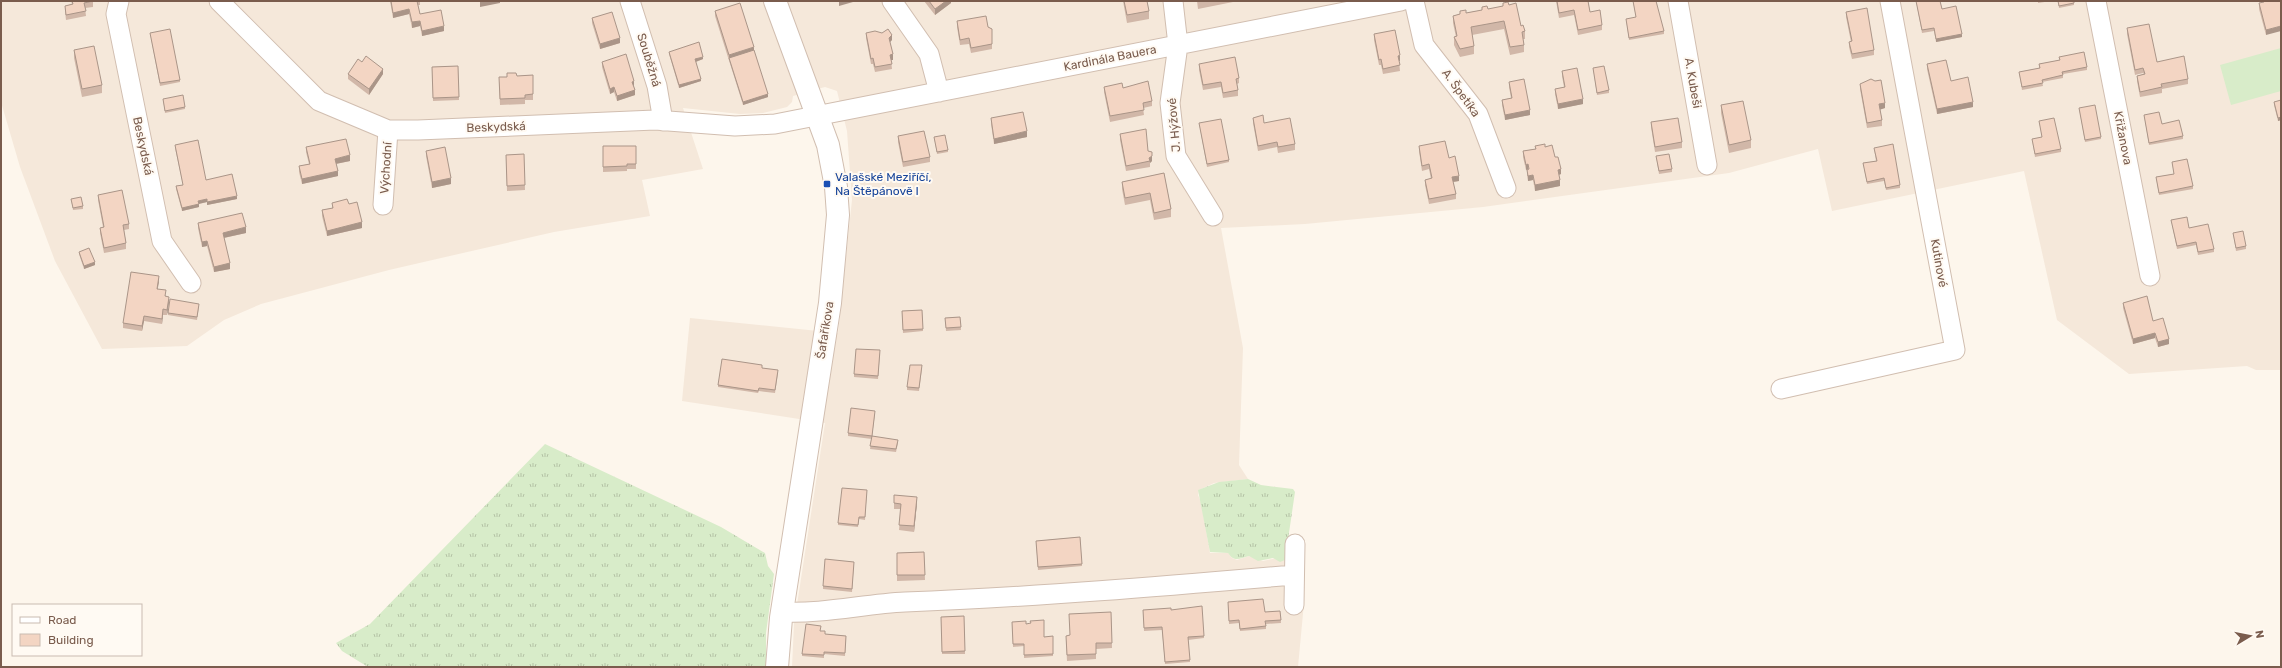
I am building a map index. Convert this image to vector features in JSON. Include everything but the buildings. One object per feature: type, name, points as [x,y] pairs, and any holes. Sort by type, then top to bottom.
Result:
[{"type":"street","name":"Beskydská","points":[[119,1],[116,14],[162,241],[191,283]]},
{"type":"street","name":"Beskydská","points":[[219,1],[319,101],[388,130],[663,121],[759,126],[818,115]]},
{"type":"street","name":"Souběžná","points":[[630,1],[657,86],[663,121]]},
{"type":"street","name":"Šafaříkova","points":[[775,1],[828,145],[836,187],[837,237],[830,303],[782,612],[777,667]]},
{"type":"street","points":[[892,1],[929,54],[939,92]]},
{"type":"street","name":"J. Hýžové","points":[[1173,1],[1178,45],[1170,103],[1176,156],[1212,216]]},
{"type":"street","name":"Kardinála Bauera","points":[[818,115],[1401,1]]},
{"type":"street","name":"A. Špetíka","points":[[1414,1],[1424,45],[1478,114],[1506,188]]},
{"type":"street","name":"A. Kubeši","points":[[1678,1],[1708,165]]},
{"type":"street","name":"Kutinové","points":[[1781,389],[1955,350],[1890,1]]},
{"type":"street","name":"Křižanova","points":[[2096,1],[2150,276]]},
{"type":"street","name":"Východní","points":[[383,206],[388,130]]},
{"type":"street","points":[[1294,604],[1295,544]]},
{"type":"street","points":[[782,612],[805,612],[888,603],[1014,598],[1294,575]]},
{"type":"shaded area","points":[[1,1],[2281,1],[2281,370],[2256,370],[2247,366],[2129,374],[2057,320],[2024,171],[1832,211],[1818,149],[1729,173],[1483,207],[1305,224],[1221,228],[1243,348],[1239,465],[1248,479],[1214,483],[1199,490],[1198,495],[1201,502],[1210,553],[1228,553],[1232,558],[1237,560],[1249,556],[1263,561],[1286,556],[1304,544],[1304,603],[1298,667],[792,667],[794,624],[825,423],[682,401],[690,318],[838,333],[852,200],[847,131],[837,91],[825,87],[793,96],[792,102],[787,107],[763,113],[740,114],[683,108],[703,169],[642,180],[650,216],[554,232],[389,270],[261,304],[224,320],[187,346],[102,349],[55,261],[20,167],[1,102]]},
{"type":"green space","points":[[2281,48],[2281,91],[2231,105],[2220,65]]},
{"type":"green space","points":[[545,444],[721,527],[765,553],[768,566],[774,574],[766,633],[766,667],[368,667],[342,651],[336,643],[370,624]]},
{"type":"green space","points":[[1248,479],[1261,485],[1293,489],[1295,492],[1285,560],[1280,562],[1273,558],[1258,561],[1249,556],[1235,559],[1228,553],[1210,552],[1198,490],[1219,482]]},
{"type":"place","name":"Valašské Meziříčí, Na Štěpánově I","points":[[827,184]]}]
